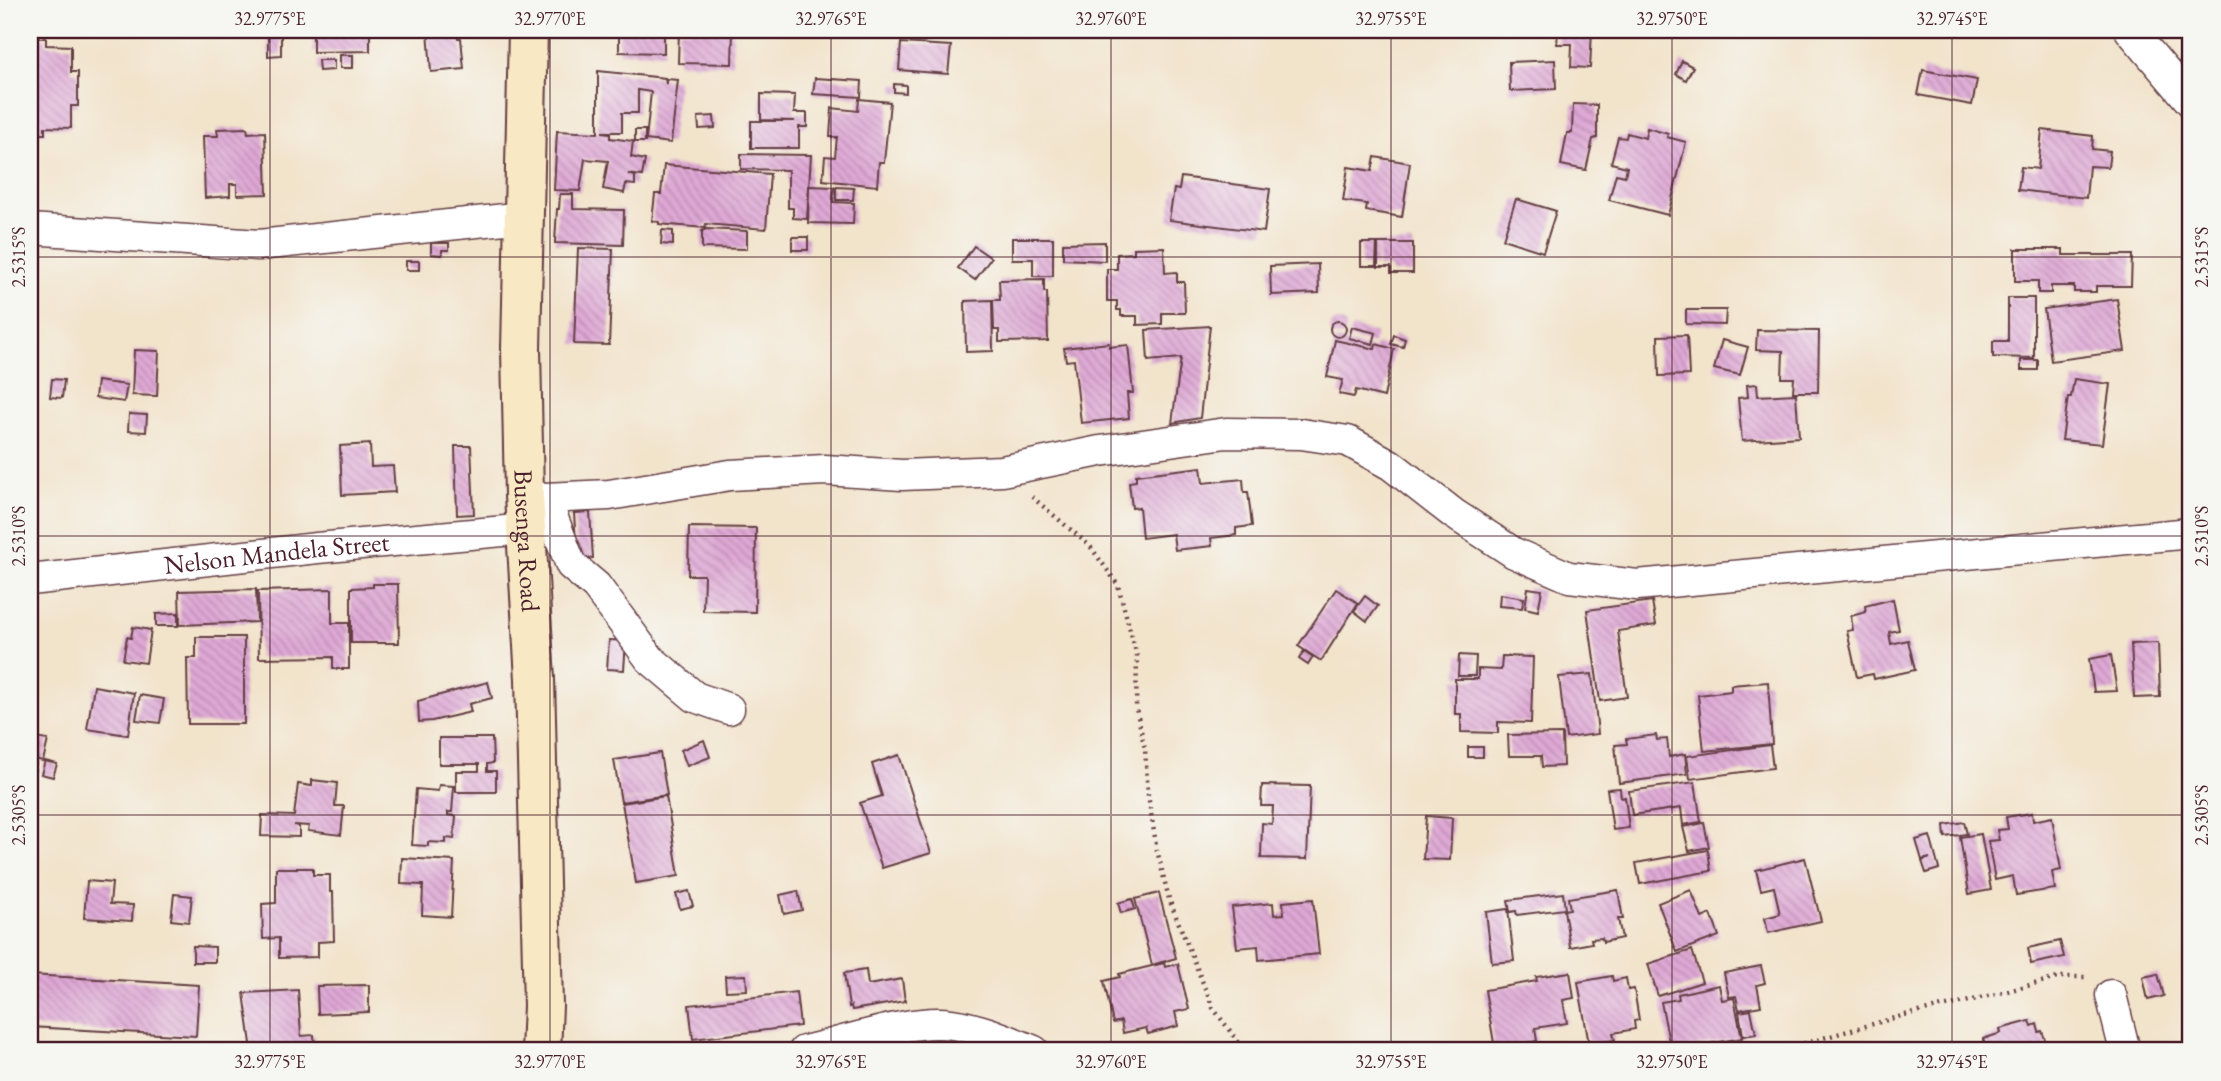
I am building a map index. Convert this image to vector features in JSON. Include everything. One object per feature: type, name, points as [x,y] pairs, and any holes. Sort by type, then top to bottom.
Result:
[{"type":"street","name":"Busenga Road","points":[[528,30],[521,349],[532,508],[543,1006],[541,1051]]},
{"type":"street","points":[[2130,30],[2191,102]]},
{"type":"street","points":[[30,229],[260,246],[524,217]]},
{"type":"street","name":"Nelson Mandela Street","points":[[30,580],[317,548],[730,475],[825,470],[902,475],[1002,471],[1100,451],[1226,433],[1301,435],[1348,441],[1391,465],[1454,514],[1514,553],[1569,577],[1637,585],[2191,533]]},
{"type":"street","points":[[532,508],[571,565],[596,586],[650,659],[695,697],[729,709]]},
{"type":"street","points":[[2111,995],[2124,1051]]},
{"type":"street","points":[[804,1051],[859,1036],[917,1025],[950,1023],[993,1033],[1034,1051]]},
{"type":"path","points":[[1002,471],[1090,546],[1118,585],[1138,656],[1136,708],[1145,749],[1147,794],[1169,899],[1213,1008],[1245,1051]]},
{"type":"path","points":[[1777,1051],[1905,1015],[2061,977],[2084,975],[2099,981],[2111,995]]},
{"type":"building","points":[[313,30],[370,30],[370,51],[313,52]]},
{"type":"building","points":[[428,30],[457,30],[458,38],[461,38],[464,69],[431,72]]},
{"type":"building","points":[[619,30],[664,30],[664,53],[619,52]]},
{"type":"building","points":[[679,30],[733,30],[732,64],[678,63]]},
{"type":"building","points":[[1558,30],[1592,30],[1590,68],[1571,67],[1572,44],[1557,44]]},
{"type":"building","points":[[1669,30],[1723,30],[1722,39],[1669,34]]},
{"type":"building","points":[[268,35],[281,35],[281,55],[268,56]]},
{"type":"building","points":[[30,38],[46,38],[46,45],[71,46],[71,72],[78,72],[78,106],[71,106],[71,128],[45,127],[45,134],[30,134]]},
{"type":"building","points":[[901,43],[951,46],[948,74],[899,70]]},
{"type":"building","points":[[340,55],[353,55],[353,68],[340,68]]},
{"type":"building","points":[[318,60],[334,60],[334,70],[319,71]]},
{"type":"building","points":[[1555,60],[1556,89],[1510,91],[1509,62]]},
{"type":"building","points":[[1682,61],[1693,67],[1686,80],[1676,74]]},
{"type":"building","points":[[1923,70],[1977,80],[1972,105],[1918,95]]},
{"type":"building","points":[[598,71],[665,78],[666,84],[667,79],[678,80],[671,143],[646,140],[651,92],[638,90],[638,113],[622,113],[622,132],[602,132],[610,133],[610,138],[633,141],[631,157],[645,160],[642,176],[628,174],[635,176],[635,185],[626,184],[624,193],[603,189],[608,161],[585,159],[580,191],[554,190],[557,131],[598,133]]},
{"type":"building","points":[[815,78],[862,81],[861,97],[813,94]]},
{"type":"building","points":[[894,84],[906,85],[906,93],[894,92]]},
{"type":"building","points":[[761,94],[795,95],[794,113],[807,113],[807,127],[799,127],[799,148],[751,148],[751,121],[795,121],[761,120]]},
{"type":"building","points":[[859,99],[890,102],[884,162],[879,162],[877,186],[823,180],[825,156],[835,157],[837,137],[830,137],[832,108],[858,111]]},
{"type":"building","points":[[1573,104],[1597,105],[1597,138],[1593,139],[1586,170],[1561,165],[1567,133],[1572,133]]},
{"type":"building","points":[[714,116],[715,128],[699,129],[698,117]]},
{"type":"building","points":[[247,128],[248,133],[265,132],[267,194],[237,195],[237,184],[230,184],[230,196],[205,198],[203,136],[218,136],[217,129]]},
{"type":"building","points":[[1647,128],[1686,142],[1668,215],[1609,200],[1616,174],[1625,176],[1627,167],[1611,163],[1618,137],[1626,138],[1627,133],[1645,138]]},
{"type":"building","points":[[635,130],[645,130],[645,142],[635,142]]},
{"type":"building","points":[[2042,130],[2093,136],[2092,149],[2110,151],[2108,167],[2089,166],[2086,198],[2018,190],[2021,167],[2038,169]]},
{"type":"building","points":[[741,154],[811,155],[807,219],[793,218],[793,208],[788,208],[788,170],[741,169]]},
{"type":"building","points":[[1375,157],[1410,163],[1402,217],[1366,211],[1367,204],[1343,201],[1348,167],[1372,171]]},
{"type":"building","points":[[664,165],[770,174],[766,229],[706,224],[705,228],[652,221],[655,194],[661,194]]},
{"type":"building","points":[[1181,177],[1270,189],[1264,232],[1169,220],[1174,189],[1179,190]]},
{"type":"building","points":[[809,186],[834,187],[833,202],[854,203],[853,224],[808,223]]},
{"type":"building","points":[[836,187],[854,188],[853,200],[836,200]]},
{"type":"building","points":[[560,194],[573,194],[573,209],[624,210],[623,245],[555,243]]},
{"type":"building","points":[[1516,199],[1556,211],[1543,252],[1503,239]]},
{"type":"building","points":[[662,230],[673,231],[673,245],[661,244]]},
{"type":"building","points":[[702,231],[747,231],[747,249],[702,248]]},
{"type":"building","points":[[792,237],[808,237],[808,250],[792,250]]},
{"type":"building","points":[[1012,238],[1053,238],[1053,276],[1033,276],[1033,259],[1012,259]]},
{"type":"building","points":[[1105,242],[1105,261],[1063,259],[1063,243]]},
{"type":"building","points":[[431,243],[449,243],[449,250],[442,250],[442,255],[431,254]]},
{"type":"building","points":[[1361,243],[1377,243],[1376,266],[1361,266]]},
{"type":"building","points":[[1378,243],[1413,243],[1413,273],[1391,273],[1391,267],[1378,267]]},
{"type":"building","points":[[974,246],[991,258],[975,280],[958,268]]},
{"type":"building","points":[[1164,247],[1165,273],[1177,272],[1177,282],[1184,282],[1185,313],[1162,313],[1162,324],[1137,325],[1137,316],[1121,316],[1121,310],[1117,310],[1117,301],[1107,301],[1107,269],[1117,269],[1117,254],[1134,253],[1134,248]]},
{"type":"building","points":[[578,248],[613,249],[609,345],[574,344]]},
{"type":"building","points":[[2015,249],[2063,249],[2063,255],[2132,255],[2131,286],[2096,286],[2096,292],[2074,292],[2074,286],[2051,286],[2051,293],[2038,293],[2038,281],[2015,281]]},
{"type":"building","points":[[406,261],[419,261],[419,270],[406,270]]},
{"type":"building","points":[[1318,264],[1319,293],[1271,295],[1270,266]]},
{"type":"building","points":[[1044,279],[1044,292],[1047,292],[1048,341],[999,342],[999,330],[994,330],[993,300],[1000,300],[999,280]]},
{"type":"building","points":[[2008,298],[2034,298],[2034,358],[1993,357],[1993,341],[2008,341]]},
{"type":"building","points":[[2117,299],[2125,351],[2051,361],[2044,309]]},
{"type":"building","points":[[992,300],[993,351],[966,352],[965,301]]},
{"type":"building","points":[[1686,310],[1726,310],[1725,325],[1686,324]]},
{"type":"building","points":[[1338,321],[1346,329],[1338,337],[1330,329]]},
{"type":"building","points":[[1210,326],[1200,418],[1172,423],[1181,358],[1148,361],[1146,330]]},
{"type":"building","points":[[1352,327],[1376,333],[1373,344],[1349,338]]},
{"type":"building","points":[[1757,330],[1819,331],[1818,392],[1793,392],[1794,378],[1782,378],[1783,351],[1756,350]]},
{"type":"building","points":[[1394,335],[1405,339],[1403,347],[1391,344]]},
{"type":"building","points":[[1687,335],[1689,375],[1659,376],[1658,336]]},
{"type":"building","points":[[1335,340],[1375,349],[1376,344],[1394,349],[1384,397],[1356,390],[1354,397],[1339,394],[1343,380],[1327,377]]},
{"type":"building","points":[[1722,340],[1748,347],[1740,375],[1714,369]]},
{"type":"building","points":[[1109,343],[1109,347],[1128,345],[1133,393],[1127,393],[1129,418],[1081,423],[1074,360],[1066,361],[1064,348]]},
{"type":"building","points":[[134,350],[159,351],[157,396],[132,395]]},
{"type":"building","points":[[2021,360],[2038,360],[2038,370],[2021,370]]},
{"type":"building","points":[[52,379],[64,380],[62,398],[50,397]]},
{"type":"building","points":[[2074,379],[2110,384],[2102,444],[2062,440],[2068,397],[2071,397]]},
{"type":"building","points":[[97,381],[127,385],[124,402],[95,398]]},
{"type":"building","points":[[1757,384],[1758,396],[1796,394],[1799,437],[1742,441],[1738,398],[1748,397],[1747,385]]},
{"type":"building","points":[[129,414],[147,415],[146,432],[128,431]]},
{"type":"building","points":[[370,444],[371,467],[393,466],[395,492],[342,495],[340,446]]},
{"type":"building","points":[[455,446],[471,446],[474,514],[457,515]]},
{"type":"building","points":[[1201,467],[1203,483],[1243,479],[1244,492],[1248,492],[1252,526],[1236,528],[1236,535],[1211,538],[1212,546],[1175,550],[1173,534],[1142,538],[1139,507],[1132,508],[1129,482],[1136,481],[1136,475]]},
{"type":"building","points":[[590,512],[593,558],[577,559],[574,513]]},
{"type":"building","points":[[689,527],[756,528],[755,612],[703,611],[704,575],[688,575]]},
{"type":"building","points":[[373,584],[398,584],[399,643],[351,643],[351,588],[373,587]]},
{"type":"building","points":[[1528,588],[1542,590],[1538,611],[1525,608]]},
{"type":"building","points":[[256,589],[257,622],[180,625],[179,591]]},
{"type":"building","points":[[332,589],[332,623],[349,623],[349,669],[333,669],[333,657],[259,658],[258,591]]},
{"type":"building","points":[[1336,589],[1358,603],[1321,661],[1298,646]]},
{"type":"building","points":[[1500,594],[1524,598],[1522,608],[1499,606]]},
{"type":"building","points":[[1365,596],[1378,606],[1367,621],[1354,611]]},
{"type":"building","points":[[1893,599],[1899,630],[1889,632],[1891,644],[1908,640],[1915,670],[1874,679],[1873,674],[1857,677],[1847,631],[1853,630],[1851,616],[1866,612],[1865,606]]},
{"type":"building","points":[[1652,601],[1656,625],[1618,631],[1627,697],[1600,701],[1587,610]]},
{"type":"building","points":[[178,613],[178,626],[156,626],[156,614]]},
{"type":"building","points":[[133,627],[151,630],[146,663],[123,660],[127,637],[131,638]]},
{"type":"building","points":[[196,637],[244,637],[244,724],[188,724],[187,658],[196,658]]},
{"type":"building","points":[[609,640],[626,641],[624,670],[607,669]]},
{"type":"building","points":[[2158,643],[2160,697],[2134,698],[2131,644]]},
{"type":"building","points":[[1304,651],[1313,657],[1308,665],[1299,659]]},
{"type":"building","points":[[1459,655],[1476,656],[1475,676],[1458,676]]},
{"type":"building","points":[[2111,655],[2117,691],[2094,692],[2089,659]]},
{"type":"building","points":[[1502,656],[1533,657],[1531,723],[1498,722],[1498,733],[1461,732],[1461,714],[1455,714],[1455,679],[1478,679],[1478,669],[1501,670]]},
{"type":"building","points":[[1592,674],[1598,734],[1566,738],[1559,677]]},
{"type":"building","points":[[488,682],[492,698],[469,704],[471,712],[419,722],[418,701]]},
{"type":"building","points":[[1768,682],[1772,744],[1704,751],[1698,695],[1731,691],[1731,685]]},
{"type":"building","points":[[94,686],[134,693],[128,735],[87,729]]},
{"type":"building","points":[[140,695],[164,699],[160,723],[136,720]]},
{"type":"building","points":[[1562,734],[1563,766],[1542,767],[1541,756],[1509,756],[1508,735]]},
{"type":"building","points":[[1656,735],[1657,740],[1667,739],[1669,757],[1685,754],[1687,774],[1619,783],[1615,745],[1627,744],[1626,739]]},
{"type":"building","points":[[35,738],[48,740],[43,761],[30,758]]},
{"type":"building","points":[[439,738],[492,738],[493,763],[487,764],[487,771],[496,771],[496,792],[456,792],[456,771],[479,771],[479,764],[439,764]]},
{"type":"building","points":[[704,740],[710,757],[687,766],[681,750]]},
{"type":"building","points":[[1770,745],[1773,768],[1690,779],[1687,756]]},
{"type":"building","points":[[1468,747],[1483,747],[1483,757],[1468,757]]},
{"type":"building","points":[[660,753],[667,795],[621,802],[614,760]]},
{"type":"building","points":[[899,755],[931,853],[882,868],[860,803],[882,796],[872,764]]},
{"type":"building","points":[[45,761],[57,764],[53,777],[41,774]]},
{"type":"building","points":[[30,762],[36,763],[31,788],[30,788]]},
{"type":"building","points":[[312,780],[337,783],[335,806],[344,806],[341,835],[308,831],[309,826],[294,825],[299,826],[299,837],[261,836],[262,815],[294,816],[298,784],[312,786]]},
{"type":"building","points":[[1695,782],[1701,822],[1683,825],[1681,808],[1632,815],[1629,791]]},
{"type":"building","points":[[439,785],[454,786],[452,812],[448,812],[448,815],[456,816],[454,839],[446,838],[446,843],[428,842],[428,846],[412,845],[416,789],[438,791]]},
{"type":"building","points":[[1262,785],[1310,786],[1307,859],[1261,858],[1262,823],[1272,824],[1273,806],[1261,806]]},
{"type":"building","points":[[1620,788],[1621,798],[1625,797],[1629,828],[1613,830],[1607,789]]},
{"type":"building","points":[[666,796],[679,876],[636,883],[622,803]]},
{"type":"building","points":[[2032,813],[2033,821],[2052,817],[2061,870],[2052,872],[2055,889],[2016,895],[2013,876],[1995,880],[1988,841],[1999,840],[1997,830],[2008,829],[2006,817]]},
{"type":"building","points":[[1426,816],[1452,818],[1450,860],[1423,859]]},
{"type":"building","points":[[1964,822],[1967,834],[1945,837],[1944,825]]},
{"type":"building","points":[[1704,823],[1709,847],[1689,851],[1683,827]]},
{"type":"building","points":[[1981,834],[1991,890],[1969,894],[1960,837]]},
{"type":"building","points":[[1930,836],[1939,869],[1926,873],[1922,861],[1930,858],[1922,860],[1916,840]]},
{"type":"building","points":[[1708,850],[1711,871],[1640,884],[1636,863]]},
{"type":"building","points":[[402,858],[454,861],[451,917],[422,915],[423,885],[401,884]]},
{"type":"building","points":[[1805,858],[1821,921],[1768,933],[1765,918],[1780,914],[1774,887],[1761,890],[1756,870]]},
{"type":"building","points":[[276,868],[313,868],[313,875],[330,875],[334,941],[318,942],[318,957],[279,958],[279,938],[263,939],[262,904],[276,903]]},
{"type":"building","points":[[87,881],[112,883],[110,904],[133,905],[132,921],[84,918]]},
{"type":"building","points":[[1618,890],[1623,919],[1618,919],[1622,938],[1603,942],[1602,938],[1591,939],[1592,943],[1570,947],[1564,910],[1570,909],[1568,898]]},
{"type":"building","points":[[1691,890],[1702,918],[1711,914],[1719,936],[1677,952],[1658,903]]},
{"type":"building","points":[[689,891],[693,906],[680,909],[676,894]]},
{"type":"building","points":[[798,891],[802,910],[784,914],[780,895]]},
{"type":"building","points":[[1159,893],[1176,958],[1152,965],[1135,899]]},
{"type":"building","points":[[1563,893],[1565,909],[1517,915],[1516,911],[1510,912],[1508,900]]},
{"type":"building","points":[[174,894],[192,896],[189,922],[171,920]]},
{"type":"building","points":[[1132,899],[1135,909],[1121,913],[1118,903]]},
{"type":"building","points":[[1313,899],[1319,954],[1259,960],[1258,946],[1237,948],[1232,907],[1273,903],[1274,915],[1284,914],[1283,902]]},
{"type":"building","points":[[1508,909],[1514,961],[1492,963],[1486,912]]},
{"type":"building","points":[[2060,941],[2064,957],[2031,964],[2028,948]]},
{"type":"building","points":[[193,946],[215,947],[215,962],[193,962]]},
{"type":"building","points":[[1692,950],[1702,982],[1658,996],[1648,964]]},
{"type":"building","points":[[1164,963],[1165,967],[1178,964],[1189,1009],[1175,1012],[1178,1026],[1148,1034],[1146,1028],[1123,1033],[1121,1021],[1113,1023],[1104,981],[1120,977],[1119,974]]},
{"type":"building","points":[[1761,966],[1765,983],[1757,985],[1761,1006],[1739,1010],[1736,996],[1729,997],[1724,973]]},
{"type":"building","points":[[866,970],[868,985],[902,979],[905,1001],[852,1010],[851,1006],[849,1007],[844,973]]},
{"type":"building","points":[[1570,972],[1574,998],[1563,1000],[1567,1023],[1535,1028],[1537,1041],[1495,1049],[1485,990],[1537,981],[1536,977]]},
{"type":"building","points":[[2158,974],[2164,996],[2148,1000],[2143,977]]},
{"type":"building","points":[[30,975],[199,985],[196,1036],[30,1027]]},
{"type":"building","points":[[746,975],[747,990],[726,991],[725,976]]},
{"type":"building","points":[[1612,976],[1613,981],[1626,978],[1628,990],[1634,989],[1639,1020],[1634,1021],[1635,1029],[1613,1033],[1615,1040],[1589,1044],[1578,982]]},
{"type":"building","points":[[369,985],[369,1012],[318,1014],[317,986]]},
{"type":"building","points":[[1719,985],[1722,1000],[1734,998],[1742,1038],[1671,1051],[1661,1002],[1679,999],[1678,994]]},
{"type":"building","points":[[298,990],[301,1036],[314,1035],[315,1051],[252,1051],[244,993]]},
{"type":"building","points":[[796,992],[800,1026],[693,1039],[689,1005]]},
{"type":"building","points":[[1751,1010],[1756,1034],[1743,1036],[1739,1012]]},
{"type":"building","points":[[2030,1021],[2032,1026],[2037,1024],[2039,1032],[2042,1031],[2049,1051],[1987,1051],[1983,1039],[2001,1033],[2000,1029]]}]
